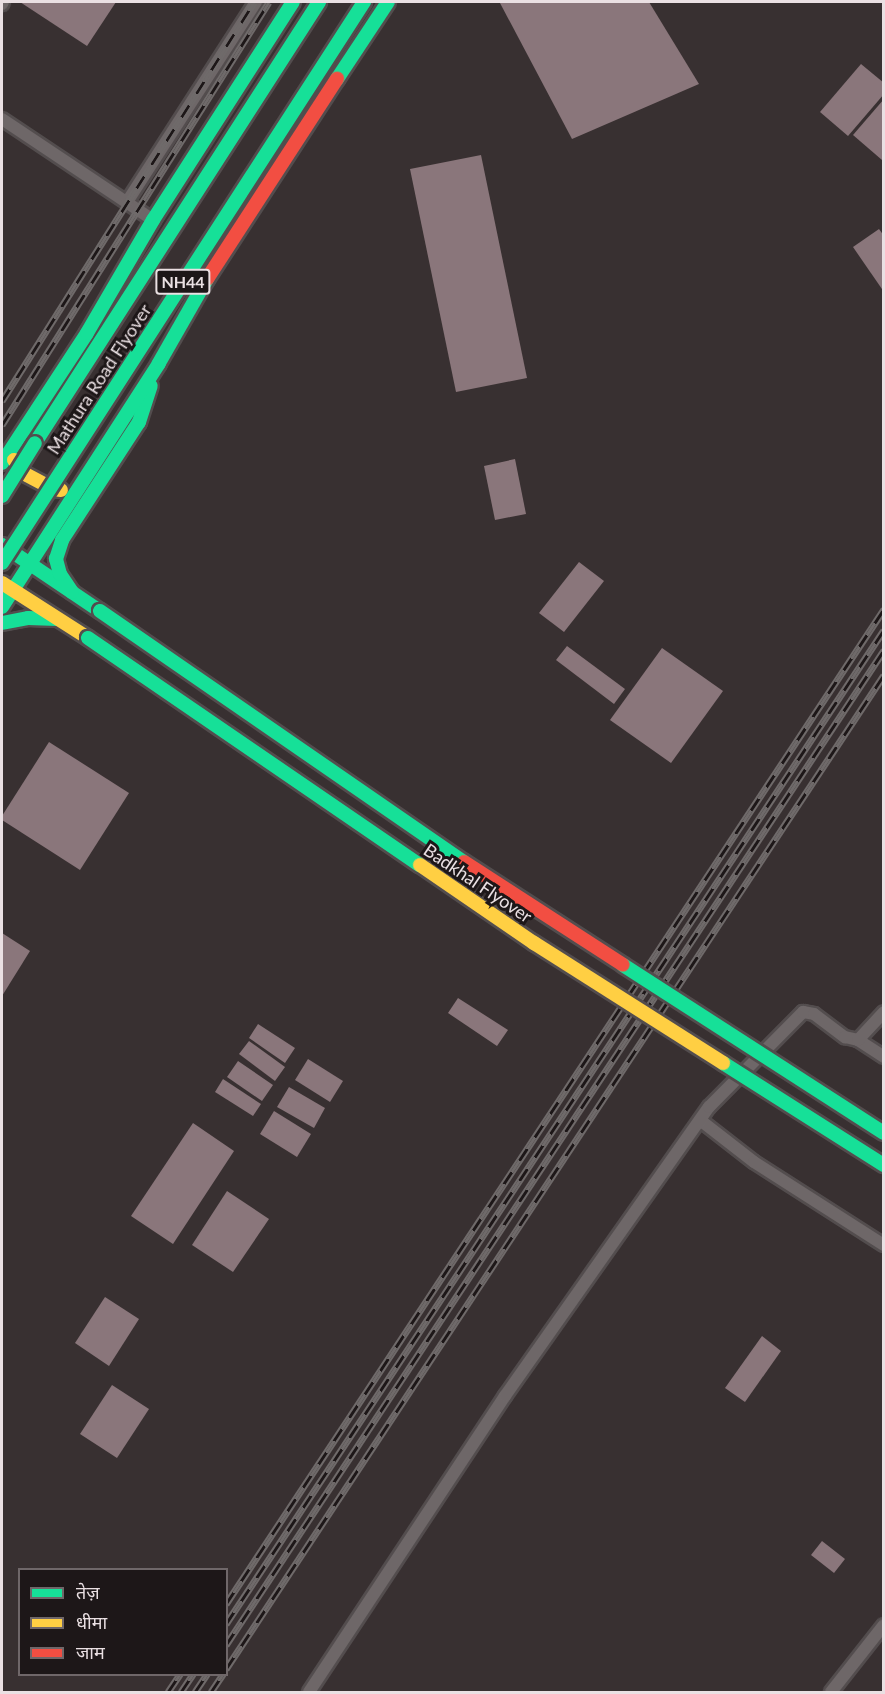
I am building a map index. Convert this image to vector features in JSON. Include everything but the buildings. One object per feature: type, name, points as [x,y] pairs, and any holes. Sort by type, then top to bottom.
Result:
[{"type":"main road","points":[[2,463],[87,333],[153,220],[293,2]]},
{"type":"main road","name":"Mathura Road Flyover","points":[[2,496],[320,2]]},
{"type":"main road","name":"Mathura Road Flyover","points":[[2,563],[364,2]]},
{"type":"main road","points":[[2,607],[7,587],[30,564],[159,363],[215,266],[388,2]]},
{"type":"main road","points":[[72,592],[60,574],[56,559],[62,540],[139,422],[159,363]]},
{"type":"main road","points":[[12,447],[15,462],[25,474],[38,482],[61,490],[82,483]]},
{"type":"main road","name":"Badkhal Flyover","points":[[2,545],[474,869],[884,1133]]},
{"type":"main road","name":"Badkhal Flyover","points":[[7,587],[88,638],[534,943],[884,1165]]},
{"type":"main road","points":[[2,623],[28,618],[58,620]]},
{"type":"street","points":[[127,202],[256,2]]},
{"type":"street","points":[[2,119],[153,220]]},
{"type":"street","points":[[309,1692],[505,1396],[700,1120],[803,1012],[814,1014],[845,1037],[858,1040],[884,1057]]},
{"type":"street","points":[[858,1040],[884,1012]]},
{"type":"street","points":[[700,1120],[754,1162],[884,1245]]},
{"type":"street","points":[[831,1692],[879,1641],[884,1625]]},
{"type":"railway","points":[[2,401],[254,2]]},
{"type":"railway","points":[[2,425],[269,2]]},
{"type":"railway","points":[[228,1601],[884,609]]},
{"type":"railway","points":[[228,1621],[884,630]]},
{"type":"railway","points":[[228,1642],[884,650]]},
{"type":"railway","points":[[228,1666],[884,675]]},
{"type":"railway","points":[[168,1692],[179,1676]]},
{"type":"railway","points":[[181,1692],[192,1676]]},
{"type":"railway","points":[[195,1692],[206,1676]]},
{"type":"railway","points":[[211,1692],[222,1676]]},
{"type":"traffic: fast","points":[[2,463],[87,333],[153,220],[293,2]]},
{"type":"traffic: fast","points":[[35,443],[319,2]]},
{"type":"traffic: fast","points":[[2,563],[364,2]]},
{"type":"traffic: fast","points":[[337,79],[388,2]]},
{"type":"traffic: fast","points":[[2,607],[159,363],[207,279]]},
{"type":"traffic: fast","points":[[72,592],[60,574],[56,559],[62,540],[139,422],[151,386]]},
{"type":"traffic: fast","points":[[2,496],[35,443]]},
{"type":"traffic: fast","points":[[2,545],[100,611]]},
{"type":"traffic: fast","points":[[100,611],[464,862]]},
{"type":"traffic: fast","points":[[2,623],[28,618],[57,619]]},
{"type":"traffic: fast","points":[[88,638],[420,865]]},
{"type":"traffic: fast","points":[[623,965],[884,1133]]},
{"type":"traffic: fast","points":[[723,1063],[884,1165]]},
{"type":"traffic: slow","points":[[14,460],[25,474],[53,489],[61,490]]},
{"type":"traffic: slow","points":[[2,583],[88,638]]},
{"type":"traffic: slow","points":[[420,865],[534,943],[723,1063]]},
{"type":"traffic: jam","points":[[207,279],[337,79]]},
{"type":"traffic: jam","points":[[464,862],[623,965]]}]
